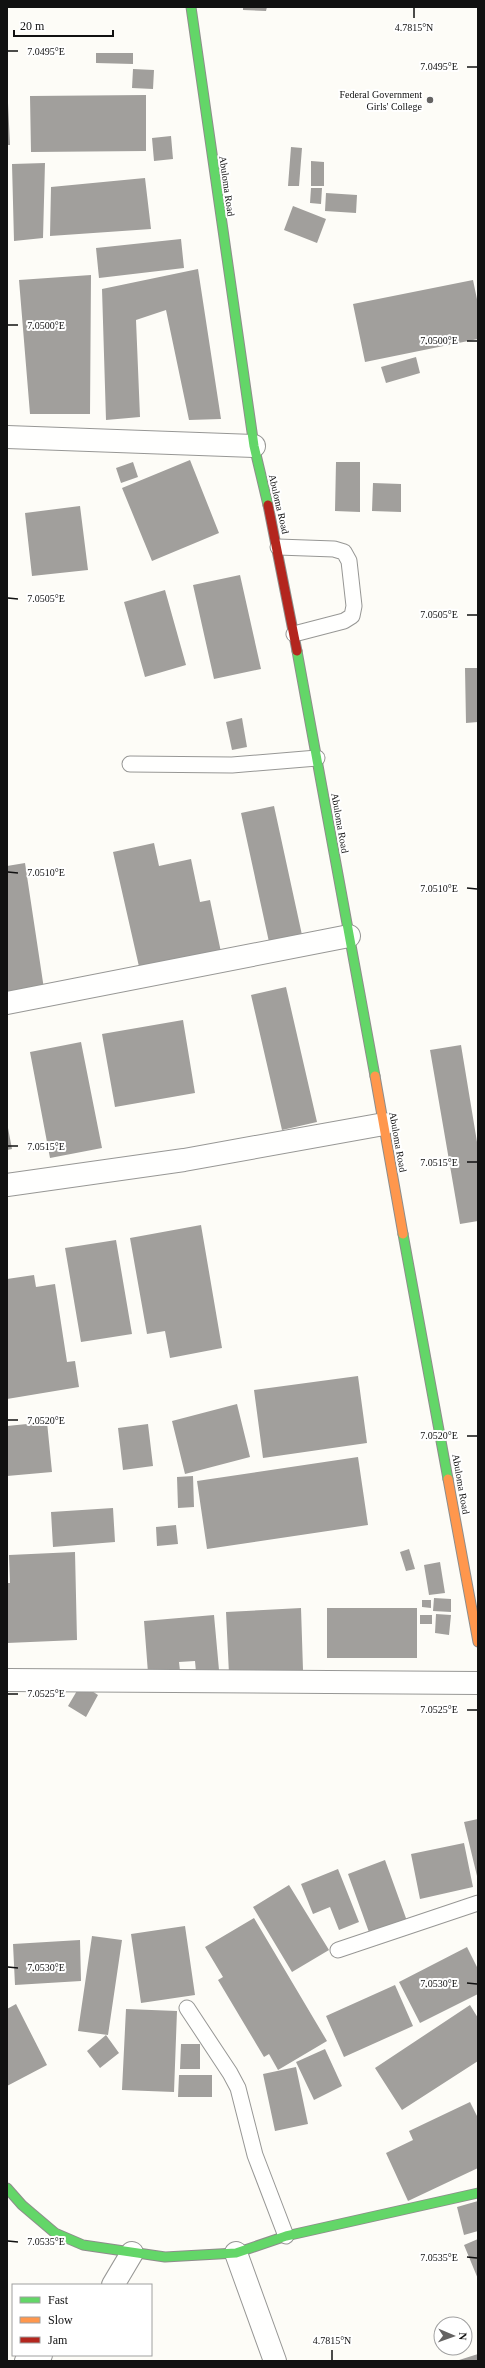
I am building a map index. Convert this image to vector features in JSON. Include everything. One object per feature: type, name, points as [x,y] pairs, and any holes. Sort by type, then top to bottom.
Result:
[{"type":"street","name":"Abuloma Road","points":[[191,7],[254,446],[278,547],[478,1642]]},
{"type":"street","points":[[7,437],[254,446]]},
{"type":"street","points":[[7,1003],[349,936]]},
{"type":"street","points":[[7,1185],[184,1160],[384,1124]]},
{"type":"street","points":[[7,1680],[478,1683]]},
{"type":"street","points":[[7,2188],[22,2205],[54,2233],[83,2246],[164,2257],[236,2253],[286,2236],[478,2193]]},
{"type":"street","points":[[114,2284],[132,2253]]},
{"type":"street","points":[[236,2253],[275,2361]]},
{"type":"street","points":[[26,2361],[38,2356]]},
{"type":"lane","points":[[278,547],[334,549],[344,552],[349,561],[354,606],[352,616],[344,621],[294,634]]},
{"type":"lane","points":[[130,764],[232,765],[317,758]]},
{"type":"lane","points":[[338,1950],[478,1903]]},
{"type":"lane","points":[[187,2008],[230,2073],[238,2088],[255,2155],[286,2236]]},
{"type":"building","points":[[243,7],[267,7],[266,11],[243,10]]},
{"type":"building","points":[[96,53],[133,53],[133,64],[96,63]]},
{"type":"building","points":[[133,69],[154,70],[153,89],[132,88]]},
{"type":"building","points":[[146,95],[146,151],[31,152],[30,96]]},
{"type":"building","points":[[8,103],[10,145],[7,145]]},
{"type":"building","points":[[171,136],[173,159],[154,161],[152,138]]},
{"type":"building","points":[[291,147],[302,148],[299,186],[288,186]]},
{"type":"building","points":[[311,161],[324,162],[324,186],[311,186]]},
{"type":"building","points":[[45,163],[43,238],[14,241],[12,164]]},
{"type":"building","points":[[145,178],[151,229],[50,236],[51,187]]},
{"type":"building","points":[[311,188],[322,188],[321,204],[310,203]]},
{"type":"building","points":[[326,193],[357,195],[356,213],[325,211]]},
{"type":"building","points":[[293,206],[326,219],[317,243],[284,230]]},
{"type":"building","points":[[181,239],[184,268],[99,278],[96,248]]},
{"type":"building","points":[[198,269],[221,419],[189,420],[166,310],[136,320],[140,417],[106,420],[102,289]]},
{"type":"building","points":[[91,275],[90,414],[30,414],[19,280]]},
{"type":"building","points":[[473,280],[478,304],[478,339],[365,362],[353,304]]},
{"type":"building","points":[[416,357],[420,373],[386,383],[381,367]]},
{"type":"building","points":[[190,460],[219,533],[152,561],[122,488]]},
{"type":"building","points":[[133,462],[138,477],[121,483],[116,468]]},
{"type":"building","points":[[336,462],[360,462],[360,512],[335,511]]},
{"type":"building","points":[[373,483],[401,484],[401,512],[372,511]]},
{"type":"building","points":[[80,506],[88,570],[32,576],[25,513]]},
{"type":"building","points":[[240,575],[261,669],[214,679],[193,585]]},
{"type":"building","points":[[165,590],[186,665],[145,677],[124,602]]},
{"type":"building","points":[[465,668],[478,668],[478,722],[466,723]]},
{"type":"building","points":[[242,718],[247,747],[232,750],[226,722]]},
{"type":"building","points":[[274,806],[302,935],[269,942],[241,813]]},
{"type":"building","points":[[154,843],[159,866],[191,859],[200,902],[210,900],[221,952],[140,971],[113,852]]},
{"type":"building","points":[[25,863],[44,989],[7,994],[7,866]]},
{"type":"building","points":[[286,987],[317,1122],[282,1130],[251,995]]},
{"type":"building","points":[[183,1020],[195,1093],[115,1107],[102,1034]]},
{"type":"building","points":[[81,1042],[102,1148],[50,1158],[30,1052]]},
{"type":"building","points":[[461,1045],[478,1148],[478,1221],[460,1224],[430,1050]]},
{"type":"building","points":[[8,1128],[12,1149],[7,1150],[7,1129]]},
{"type":"building","points":[[201,1225],[222,1348],[170,1358],[165,1331],[147,1334],[130,1238]]},
{"type":"building","points":[[116,1240],[132,1334],[81,1342],[65,1248]]},
{"type":"building","points":[[34,1275],[36,1287],[55,1284],[67,1362],[75,1361],[79,1387],[7,1399],[7,1279]]},
{"type":"building","points":[[358,1376],[367,1443],[263,1458],[254,1390]]},
{"type":"building","points":[[237,1404],[250,1457],[185,1474],[172,1421]]},
{"type":"building","points":[[47,1422],[52,1472],[7,1476],[7,1426]]},
{"type":"building","points":[[148,1424],[153,1466],[123,1470],[118,1428]]},
{"type":"building","points":[[358,1457],[368,1525],[207,1549],[197,1481]]},
{"type":"building","points":[[193,1476],[194,1507],[178,1508],[177,1477]]},
{"type":"building","points":[[113,1508],[115,1542],[53,1547],[51,1512]]},
{"type":"building","points":[[176,1525],[178,1544],[157,1546],[156,1527]]},
{"type":"building","points":[[409,1549],[415,1569],[406,1571],[400,1552]]},
{"type":"building","points":[[75,1552],[77,1640],[7,1643],[7,1583],[10,1583],[9,1555]]},
{"type":"building","points":[[440,1562],[445,1593],[429,1595],[424,1565]]},
{"type":"building","points":[[434,1598],[451,1599],[451,1612],[433,1611]]},
{"type":"building","points":[[422,1600],[431,1600],[431,1608],[422,1607]]},
{"type":"building","points":[[301,1608],[303,1670],[229,1674],[226,1612]]},
{"type":"building","points":[[327,1608],[417,1608],[417,1658],[327,1658]]},
{"type":"building","points":[[436,1614],[451,1615],[449,1635],[435,1633]]},
{"type":"building","points":[[214,1615],[219,1670],[196,1672],[195,1661],[179,1662],[180,1671],[148,1673],[144,1621]]},
{"type":"building","points":[[420,1615],[432,1615],[432,1624],[420,1624]]},
{"type":"building","points":[[81,1684],[98,1695],[86,1717],[68,1706]]},
{"type":"building","points":[[478,1819],[478,1876],[477,1876],[464,1822]]},
{"type":"building","points":[[464,1843],[473,1887],[420,1899],[411,1854]]},
{"type":"building","points":[[385,1860],[407,1921],[370,1935],[348,1874]]},
{"type":"building","points":[[338,1869],[359,1922],[339,1930],[330,1907],[313,1914],[301,1884]]},
{"type":"building","points":[[289,1885],[329,1950],[292,1972],[253,1907]]},
{"type":"building","points":[[254,1918],[327,2041],[278,2070],[269,2054],[264,2057],[218,1980],[223,1977],[205,1947]]},
{"type":"building","points":[[185,1926],[195,1995],[141,2003],[131,1934]]},
{"type":"building","points":[[92,1936],[122,1940],[108,2035],[78,2031]]},
{"type":"building","points":[[80,1940],[81,1981],[15,1985],[13,1944]]},
{"type":"building","points":[[467,1947],[478,1969],[478,1994],[420,2023],[399,1982]]},
{"type":"building","points":[[395,1985],[413,2026],[344,2057],[326,2016]]},
{"type":"building","points":[[16,2004],[47,2065],[7,2086],[7,2009]]},
{"type":"building","points":[[470,2005],[478,2018],[478,2061],[402,2110],[375,2068]]},
{"type":"building","points":[[126,2009],[177,2011],[174,2092],[122,2090]]},
{"type":"building","points":[[106,2035],[119,2053],[100,2068],[87,2051]]},
{"type":"building","points":[[181,2044],[200,2044],[200,2069],[180,2069]]},
{"type":"building","points":[[325,2049],[342,2086],[314,2100],[296,2062]]},
{"type":"building","points":[[296,2067],[308,2124],[275,2131],[263,2074]]},
{"type":"building","points":[[179,2075],[212,2075],[212,2097],[178,2097]]},
{"type":"building","points":[[470,2102],[478,2118],[478,2168],[408,2201],[386,2153],[413,2140],[409,2131]]},
{"type":"building","points":[[478,2201],[478,2231],[464,2235],[457,2207]]},
{"type":"building","points":[[478,2239],[478,2279],[464,2245]]},
{"type":"building","points":[[478,2354],[478,2361],[456,2361],[473,2356]]},
{"type":"traffic: fast","points":[[191,7],[254,446],[268,505]]},
{"type":"traffic: fast","points":[[297,651],[375,1076]]},
{"type":"traffic: fast","points":[[403,1234],[448,1479]]},
{"type":"traffic: fast","points":[[7,2188],[22,2205],[55,2233],[83,2245],[165,2257],[236,2253],[286,2236],[478,2193]]},
{"type":"traffic: slow","points":[[375,1076],[403,1234]]},
{"type":"traffic: slow","points":[[448,1479],[478,1642]]},
{"type":"traffic: jam","points":[[268,505],[297,651]]},
{"type":"place","name":"Federal Government Girls' College","points":[[430,100]]}]
